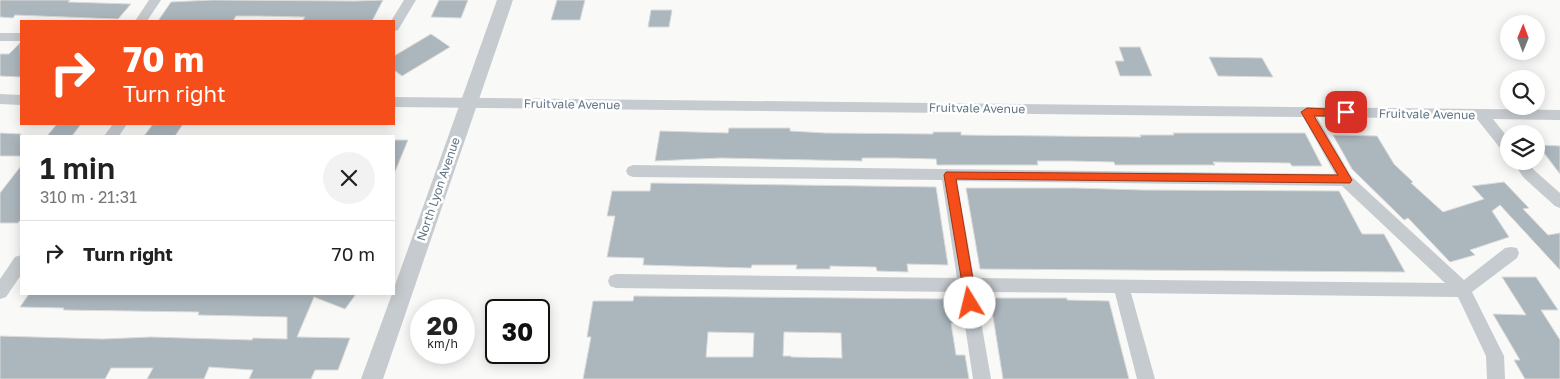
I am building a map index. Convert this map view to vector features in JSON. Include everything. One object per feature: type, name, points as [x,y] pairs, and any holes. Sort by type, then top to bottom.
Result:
[{"type":"street","points":[[142,20],[155,0]]},
{"type":"street","points":[[395,25],[410,0]]},
{"type":"street","name":"North Lyon Avenue","points":[[372,379],[505,0]]},
{"type":"street","points":[[0,37],[20,38]]},
{"type":"street","points":[[0,99],[20,100]]},
{"type":"street","name":"Fruitvale Avenue","points":[[395,102],[1560,115]]},
{"type":"street","points":[[1307,112],[1346,180],[1463,290],[1496,356],[1496,379]]},
{"type":"street","points":[[1482,115],[1500,138]]},
{"type":"street","points":[[1526,170],[1560,202]]},
{"type":"street","points":[[633,172],[1346,180]]},
{"type":"street","points":[[950,175],[982,379]]},
{"type":"street","points":[[616,280],[1463,290],[1511,253]]},
{"type":"street","points":[[0,292],[20,263]]},
{"type":"street","points":[[1121,286],[1146,379]]},
{"type":"building","points":[[0,0],[70,0],[68,2],[131,4],[118,19],[15,15],[13,18],[0,17]]},
{"type":"building","points":[[212,0],[383,0],[373,20],[303,20],[305,17],[236,16],[234,20],[159,20],[171,2]]},
{"type":"building","points":[[439,0],[468,0],[461,18],[431,17]]},
{"type":"building","points":[[557,0],[585,0],[580,20],[551,20]]},
{"type":"building","points":[[651,10],[672,10],[669,27],[648,27]]},
{"type":"building","points":[[431,34],[450,47],[402,76],[395,71],[395,55]]},
{"type":"building","points":[[20,43],[20,77],[0,76],[0,54],[9,54]]},
{"type":"building","points":[[1119,47],[1140,47],[1152,76],[1120,76],[1115,61],[1124,61]]},
{"type":"building","points":[[1209,57],[1262,58],[1273,77],[1218,76]]},
{"type":"building","points":[[56,125],[80,125],[73,135],[48,135]]},
{"type":"building","points":[[152,125],[182,125],[176,135],[145,135]]},
{"type":"building","points":[[729,128],[790,128],[790,131],[825,133],[933,134],[933,132],[961,132],[961,135],[1141,137],[1140,135],[1174,135],[1173,133],[1305,133],[1322,166],[1292,166],[1290,163],[1213,162],[1215,165],[1115,165],[1114,162],[1071,161],[1037,161],[1038,165],[937,165],[936,159],[895,158],[862,158],[862,161],[720,158],[655,161],[660,131],[728,133]]},
{"type":"building","points":[[0,133],[21,134],[20,156],[0,156]]},
{"type":"building","points":[[1333,135],[1377,136],[1394,164],[1413,182],[1411,183],[1443,212],[1484,199],[1472,186],[1504,182],[1529,208],[1523,209],[1548,235],[1560,233],[1560,270],[1500,205],[1492,211],[1509,237],[1470,250],[1475,255],[1450,262],[1408,218],[1404,220],[1352,169]]},
{"type":"building","points":[[395,140],[408,140],[395,172]]},
{"type":"building","points":[[1545,145],[1560,146],[1560,174],[1545,154]]},
{"type":"building","points":[[20,167],[20,220],[18,223],[0,223],[0,193]]},
{"type":"building","points":[[651,183],[936,187],[948,265],[907,264],[908,272],[877,271],[876,267],[830,266],[830,269],[796,269],[797,265],[752,265],[751,268],[643,265],[644,258],[607,257],[615,216],[607,216],[612,191],[650,191]]},
{"type":"building","points":[[966,188],[1339,191],[1362,234],[1384,234],[1405,272],[980,269]]},
{"type":"building","points":[[1502,277],[1536,277],[1558,310],[1541,310],[1560,340],[1560,379],[1525,379],[1514,360],[1520,360],[1493,314],[1526,315]]},
{"type":"building","points":[[28,295],[355,295],[345,309],[314,297],[297,337],[350,338],[338,370],[315,370],[311,379],[249,379],[253,370],[209,367],[204,379],[147,379],[153,368],[111,368],[105,379],[0,379],[0,336],[103,339],[151,337],[252,340],[253,338],[287,339],[287,317],[198,315],[199,312],[63,310],[64,308],[20,307]]},
{"type":"building","points":[[634,296],[954,299],[958,323],[951,323],[956,355],[965,355],[969,379],[583,379],[591,337],[587,337],[593,301],[633,301]],"holes":[[[708,332],[754,333],[753,357],[706,357]],[[784,332],[841,333],[842,358],[783,356]]]},
{"type":"building","points":[[990,298],[1067,298],[1067,300],[1109,301],[1129,379],[1003,379]]},
{"type":"route","points":[[970,303],[950,175],[1346,180],[1307,112],[1346,112]]}]
